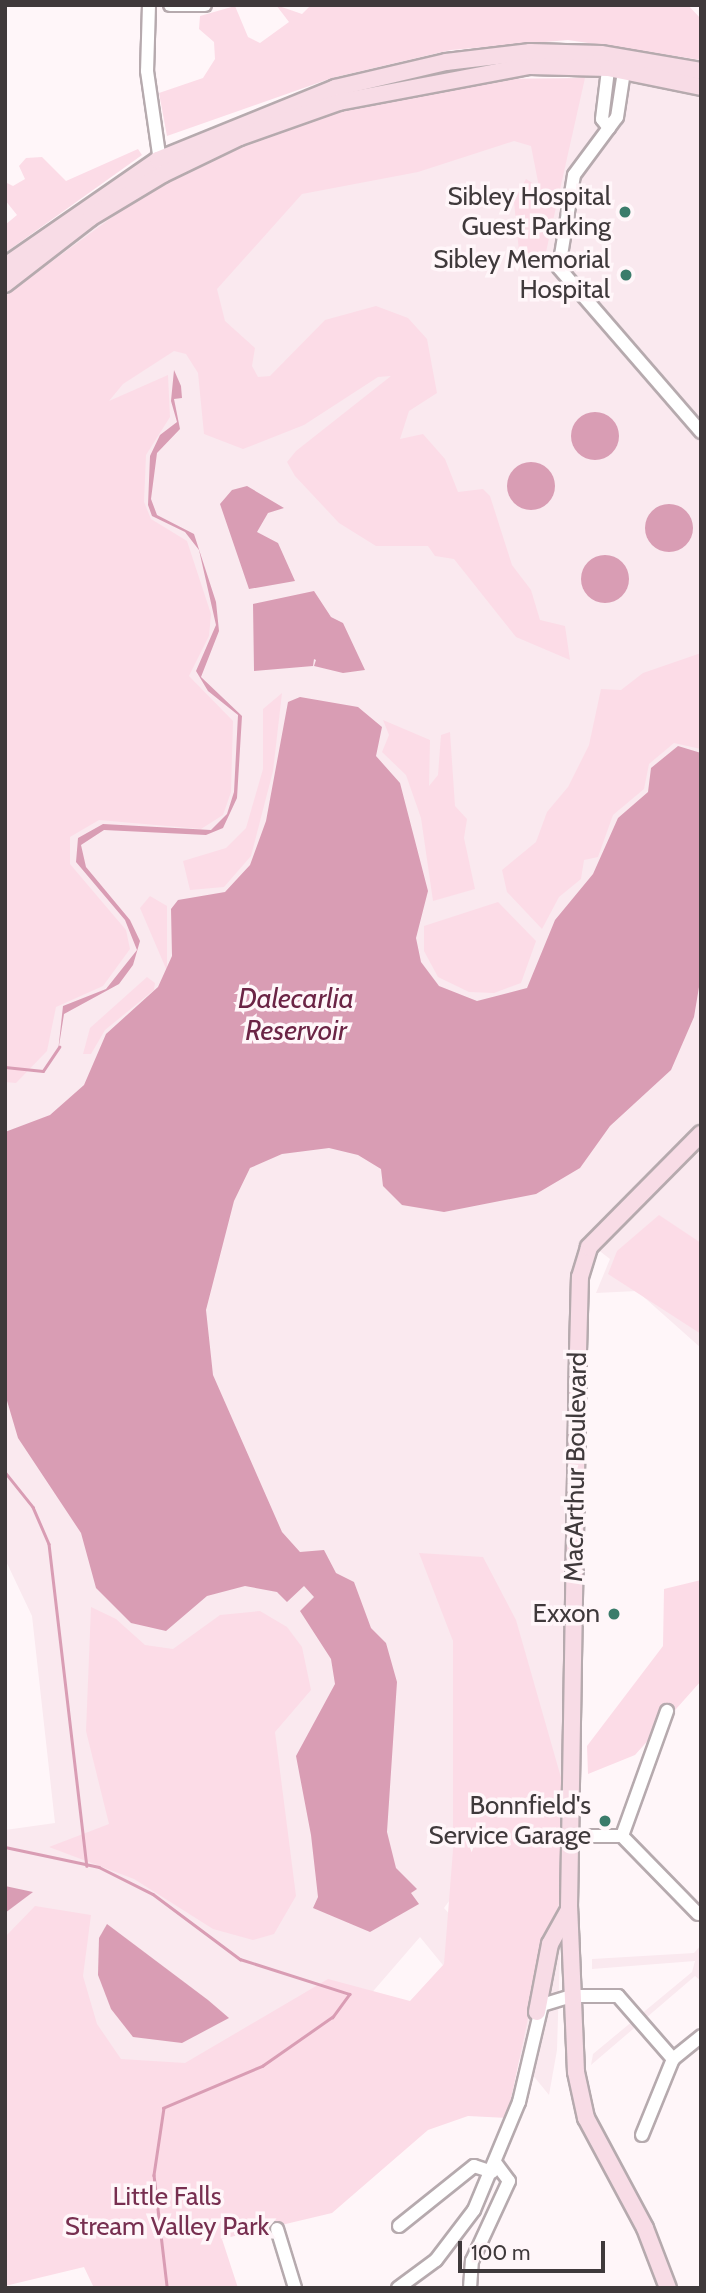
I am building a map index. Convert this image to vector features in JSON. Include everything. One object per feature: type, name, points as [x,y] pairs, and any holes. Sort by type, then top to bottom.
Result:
[{"type":"main road","points":[[5,266],[160,167],[265,112],[397,72],[520,52],[701,71]]},
{"type":"main road","points":[[617,63],[701,87]]},
{"type":"main road","points":[[5,284],[160,167]]},
{"type":"main road","name":"MacArthur Boulevard","points":[[668,2288],[645,2228],[586,2118],[571,1996],[569,1910],[580,1277],[603,1229],[701,1134]]},
{"type":"main road","points":[[537,2012],[550,1944],[569,1910]]},
{"type":"street","points":[[149,5],[147,71],[160,167]]},
{"type":"street","points":[[170,5],[205,5]]},
{"type":"street","points":[[617,63],[602,119],[609,128],[574,175],[559,268],[701,432]]},
{"type":"street","points":[[622,1836],[667,1711]]},
{"type":"street","points":[[571,1836],[622,1836],[698,1914]]},
{"type":"street","points":[[398,2288],[457,2236],[494,2168],[519,2102],[537,2012],[571,1996],[624,2000],[644,2033],[673,2059]]},
{"type":"street","points":[[642,2135],[673,2059],[701,2036]]},
{"type":"street","points":[[399,2226],[474,2165],[494,2168],[509,2181],[472,2261],[470,2288]]},
{"type":"street","points":[[277,2229],[296,2288]]},
{"type":"shaded area","points":[[600,75],[701,96],[701,1348],[637,1291],[596,1293],[610,1259],[584,1239],[569,1307],[564,1777],[520,1804],[444,1908],[462,1928],[563,1852],[557,2050],[549,2095],[420,1937],[356,2011],[177,2104],[5,2018],[5,1830],[55,1823],[32,1616],[5,1559],[5,293],[163,174],[355,101]]},
{"type":"shaded area","points":[[701,1945],[701,1981],[695,1976],[591,2065],[593,2054],[692,1972],[695,1961],[592,1969],[592,1959],[694,1953]]},
{"type":"green space","points":[[276,5],[302,14],[311,5],[688,5],[701,19],[701,60],[568,40],[451,50],[332,78],[167,136],[159,93],[203,78],[215,59],[214,42],[199,29],[200,16],[235,6],[248,37],[260,43],[289,22]]},
{"type":"green space","points":[[585,78],[544,261],[528,260],[519,251],[514,202],[526,179],[539,187],[531,146],[514,141],[418,172],[302,194],[217,289],[225,321],[255,348],[252,366],[258,377],[270,376],[325,320],[376,306],[408,318],[427,339],[437,393],[409,411],[400,439],[423,434],[445,459],[458,492],[483,489],[490,496],[512,565],[531,590],[540,620],[565,626],[570,660],[516,637],[454,559],[435,556],[428,546],[376,546],[339,523],[295,476],[287,462],[296,451],[391,376],[378,377],[304,425],[243,449],[204,434],[198,373],[186,354],[174,351],[123,384],[109,401],[168,375],[170,417],[146,455],[144,502],[151,519],[187,541],[211,614],[209,636],[189,676],[233,721],[231,792],[223,815],[201,829],[99,820],[70,837],[70,864],[126,930],[130,949],[103,986],[56,1007],[47,1051],[16,1083],[5,1082],[5,296],[145,193],[262,136],[371,101],[493,79]]},
{"type":"green space","points":[[138,149],[142,155],[5,253],[5,225],[17,215],[5,200],[5,182],[13,186],[25,179],[19,166],[26,158],[42,157],[66,181]]},
{"type":"green space","points":[[701,653],[701,749],[674,743],[649,764],[644,789],[613,815],[598,857],[584,860],[581,879],[559,897],[542,929],[507,892],[502,870],[536,842],[547,812],[568,787],[589,745],[601,689],[621,690],[643,673]]},
{"type":"green space","points":[[282,693],[273,771],[251,856],[224,887],[190,890],[183,861],[226,848],[246,828],[263,769],[263,709]]},
{"type":"green space","points":[[383,720],[430,740],[429,786],[438,775],[441,735],[450,732],[455,806],[467,819],[464,838],[475,889],[433,901],[421,818],[406,775],[382,752],[389,735]]},
{"type":"green space","points":[[150,896],[167,906],[167,971],[140,908]]},
{"type":"green space","points":[[498,902],[536,941],[521,983],[494,993],[469,992],[438,977],[424,951],[424,926]]},
{"type":"green space","points":[[147,977],[155,983],[154,990],[105,1030],[91,1054],[83,1054],[90,1028]]},
{"type":"green space","points":[[659,1215],[701,1243],[701,1334],[608,1274],[617,1251]]},
{"type":"green space","name":"Little Falls Stream Valley Park","points":[[419,1553],[483,1557],[516,1620],[562,1781],[561,1898],[540,1962],[507,2118],[468,2116],[428,2130],[332,2213],[222,2239],[238,2288],[94,2288],[84,2267],[5,2286],[5,1937],[35,1906],[91,1915],[83,1976],[97,2024],[121,2059],[185,2063],[328,1979],[410,2001],[444,1964],[453,1850],[453,1641]]},
{"type":"green space","points":[[701,1580],[701,1681],[635,1755],[588,1774],[587,1746],[663,1646],[664,1589]]},
{"type":"green space","points":[[91,1607],[116,1619],[145,1645],[173,1649],[220,1615],[260,1611],[287,1627],[302,1647],[311,1690],[275,1732],[296,1896],[274,1934],[253,1940],[213,1929],[134,1879],[49,1847],[109,1824],[86,1731]]},
{"type":"water","points":[[174,370],[181,386],[182,398],[174,399],[180,429],[157,453],[151,499],[157,515],[194,534],[216,602],[219,631],[201,677],[242,716],[237,798],[223,828],[206,835],[104,830],[81,845],[86,867],[130,920],[140,941],[133,965],[119,984],[64,1014],[58,1052],[63,1006],[106,989],[137,950],[125,920],[76,862],[78,838],[103,824],[211,830],[227,814],[234,792],[238,715],[208,691],[196,671],[216,625],[199,550],[185,532],[152,516],[148,505],[150,456],[160,435],[177,422],[171,401]]},
{"type":"water","points":[[595,412],[604,413],[612,419],[618,427],[618,445],[612,453],[604,459],[595,460],[586,459],[578,453],[572,445],[571,436],[572,427],[578,419],[586,413]]},
{"type":"water","points":[[531,462],[548,469],[555,486],[548,503],[531,510],[514,503],[507,486],[514,469]]},
{"type":"water","points":[[247,486],[284,508],[268,513],[257,532],[278,543],[295,581],[249,589],[220,504],[232,490]]},
{"type":"water","points":[[669,504],[686,511],[693,528],[686,545],[669,552],[652,545],[645,528],[652,511]]},
{"type":"water","points":[[605,555],[614,556],[622,562],[628,570],[628,588],[622,596],[614,602],[605,603],[596,602],[588,596],[582,588],[581,579],[582,570],[588,562],[596,556]]},
{"type":"water","points":[[314,591],[331,617],[343,623],[365,670],[343,673],[314,666],[314,659],[313,666],[254,671],[253,604]]},
{"type":"water","name":"Dalecarlia Reservoir","points":[[300,697],[358,707],[382,727],[376,756],[400,783],[428,891],[416,938],[421,962],[439,986],[477,1001],[527,988],[555,920],[593,874],[618,818],[648,792],[651,768],[678,746],[701,753],[701,975],[694,1017],[671,1070],[610,1126],[580,1168],[536,1194],[444,1212],[402,1205],[383,1186],[381,1169],[358,1155],[329,1148],[282,1154],[250,1168],[234,1201],[206,1310],[213,1375],[282,1532],[300,1552],[324,1550],[336,1573],[354,1582],[371,1628],[386,1643],[397,1682],[387,1832],[396,1868],[417,1889],[411,1893],[419,1904],[370,1932],[313,1908],[318,1897],[311,1835],[296,1756],[335,1684],[331,1659],[300,1611],[314,1597],[304,1586],[287,1602],[277,1592],[245,1586],[207,1596],[166,1631],[131,1623],[96,1588],[81,1533],[18,1438],[5,1394],[5,1132],[50,1115],[84,1085],[106,1034],[158,987],[172,956],[171,909],[178,900],[225,892],[250,865],[266,821],[288,702]]},
{"type":"water","points":[[5,1886],[33,1892],[5,1913]]},
{"type":"water","points":[[107,1924],[229,2018],[182,2043],[133,2037],[111,2009],[98,1975],[99,1938]]},
{"type":"waterway","points":[[5,1067],[43,1071],[59,1047]]},
{"type":"waterway","points":[[5,1472],[33,1507],[49,1544],[87,1866]]},
{"type":"waterway","points":[[5,1847],[99,1867],[153,1894],[240,1959],[350,1994],[333,2017],[263,2066],[164,2108],[154,2175],[167,2285]]},
{"type":"place","name":"Sibley Hospital Guest Parking","points":[[625,212]]},
{"type":"place","name":"Sibley Memorial Hospital","points":[[626,275]]},
{"type":"place","name":"Exxon","points":[[614,1614]]},
{"type":"place","name":"Bonnfield's Service Garage","points":[[605,1821]]}]
